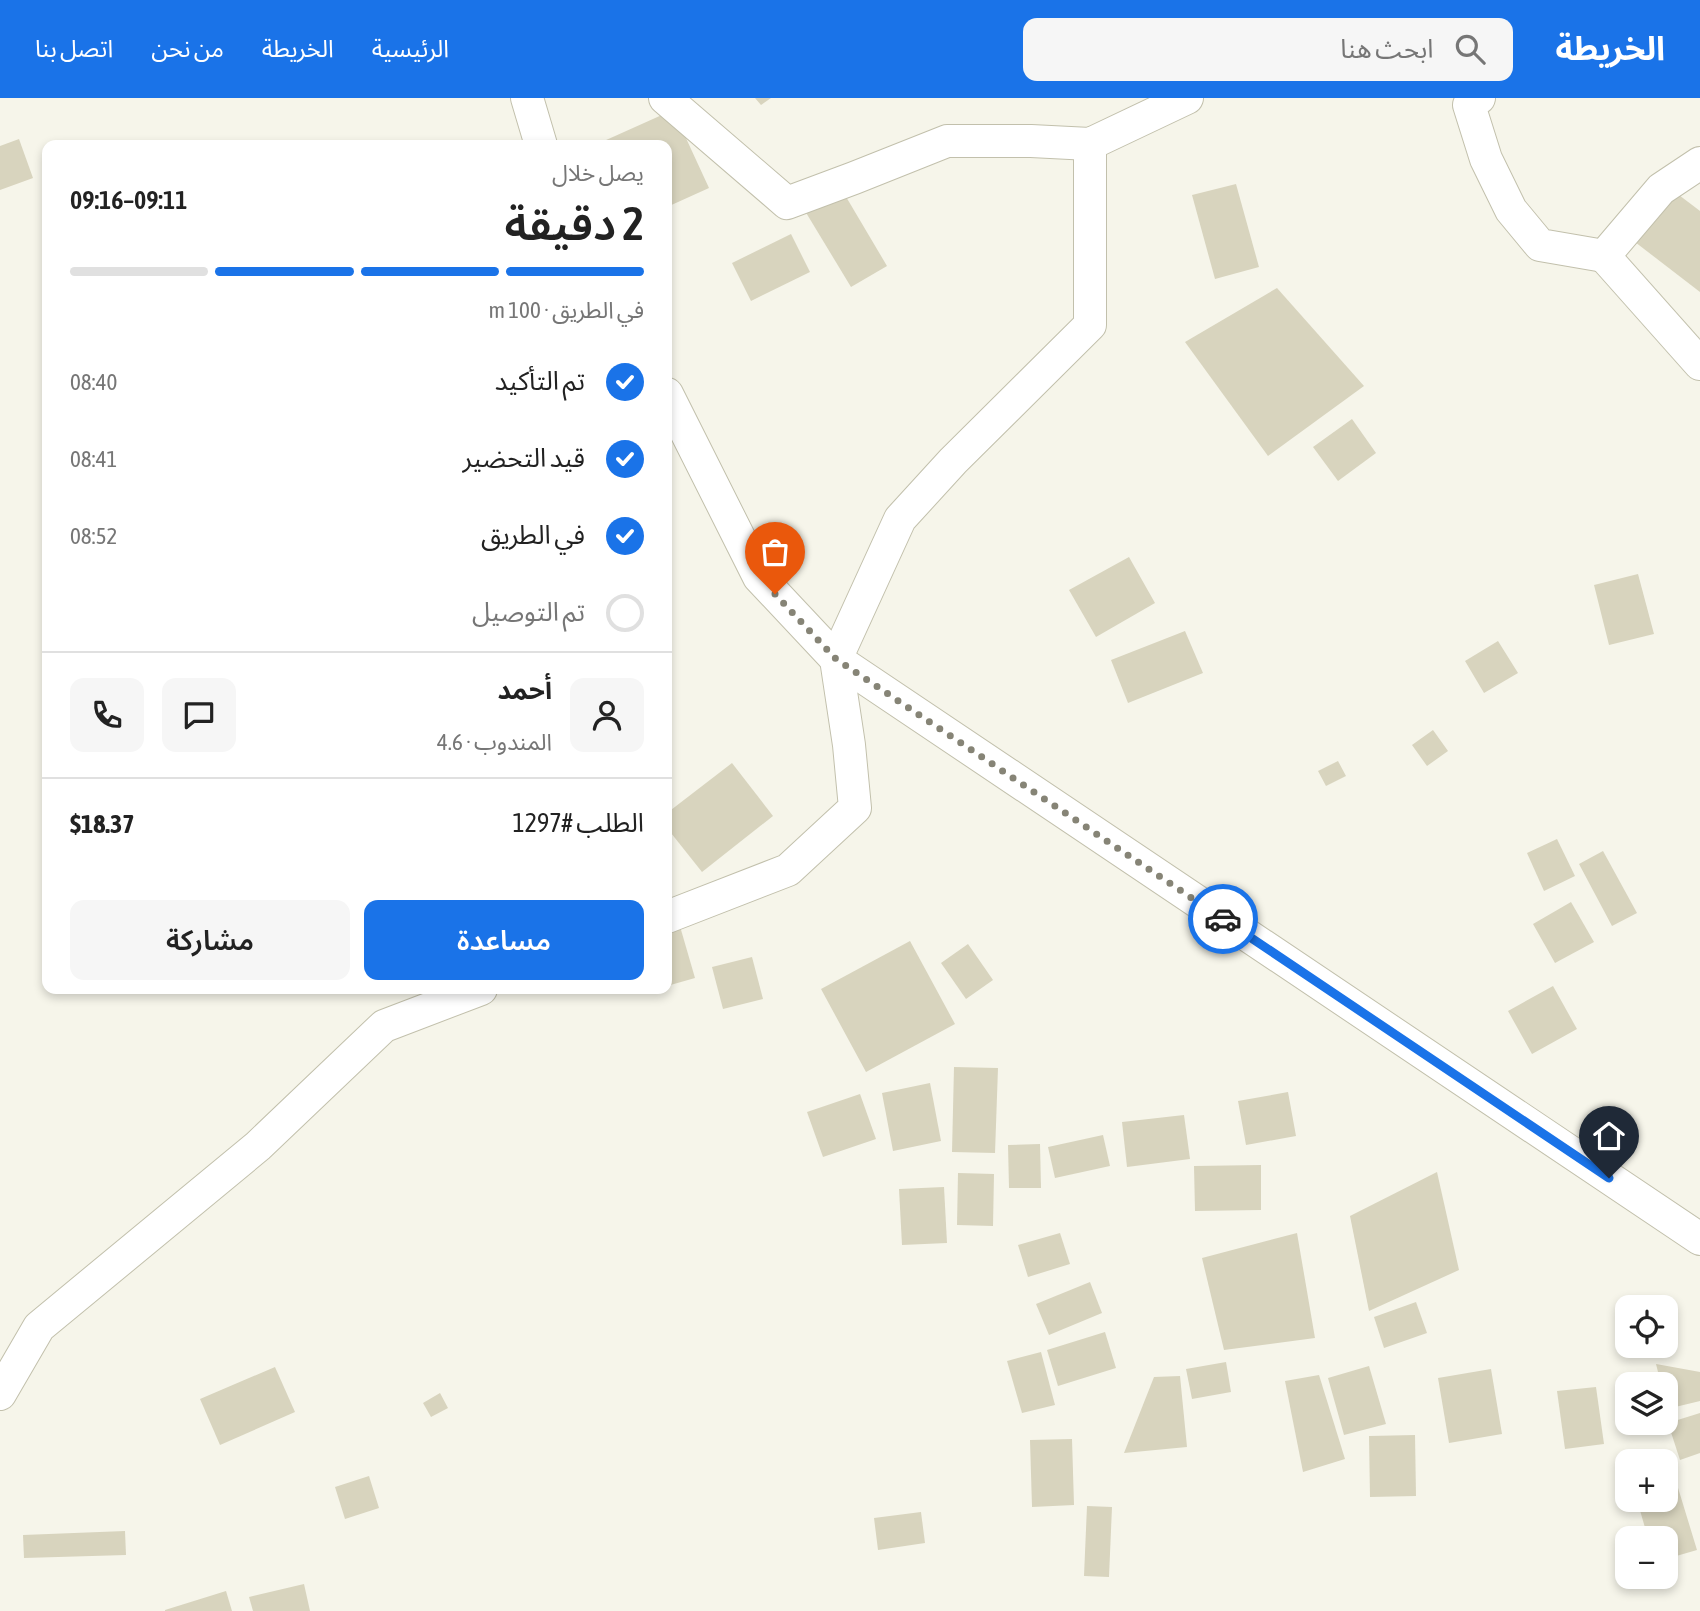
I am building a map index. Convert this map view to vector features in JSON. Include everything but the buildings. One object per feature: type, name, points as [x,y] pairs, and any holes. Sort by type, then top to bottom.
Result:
[{"type":"street","points":[[527,98],[540,140]]},
{"type":"street","points":[[664,98],[787,202],[947,141],[1090,144],[1186,98]]},
{"type":"street","points":[[1465,100],[1486,159],[1511,210],[1540,245],[1604,256],[1700,364]]},
{"type":"street","points":[[672,915],[788,870],[855,808],[836,659],[900,519],[953,461],[1090,325],[1090,144]]},
{"type":"street","points":[[1604,256],[1661,189],[1700,163]]},
{"type":"street","points":[[672,404],[760,577],[836,659],[1700,1239]]},
{"type":"street","points":[[0,1394],[38,1327],[258,1146],[384,1026],[468,994]]},
{"type":"way so far","points":[[775,594],[836,659],[1223,919]]},
{"type":"route","points":[[1223,919],[1609,1178]]}]
